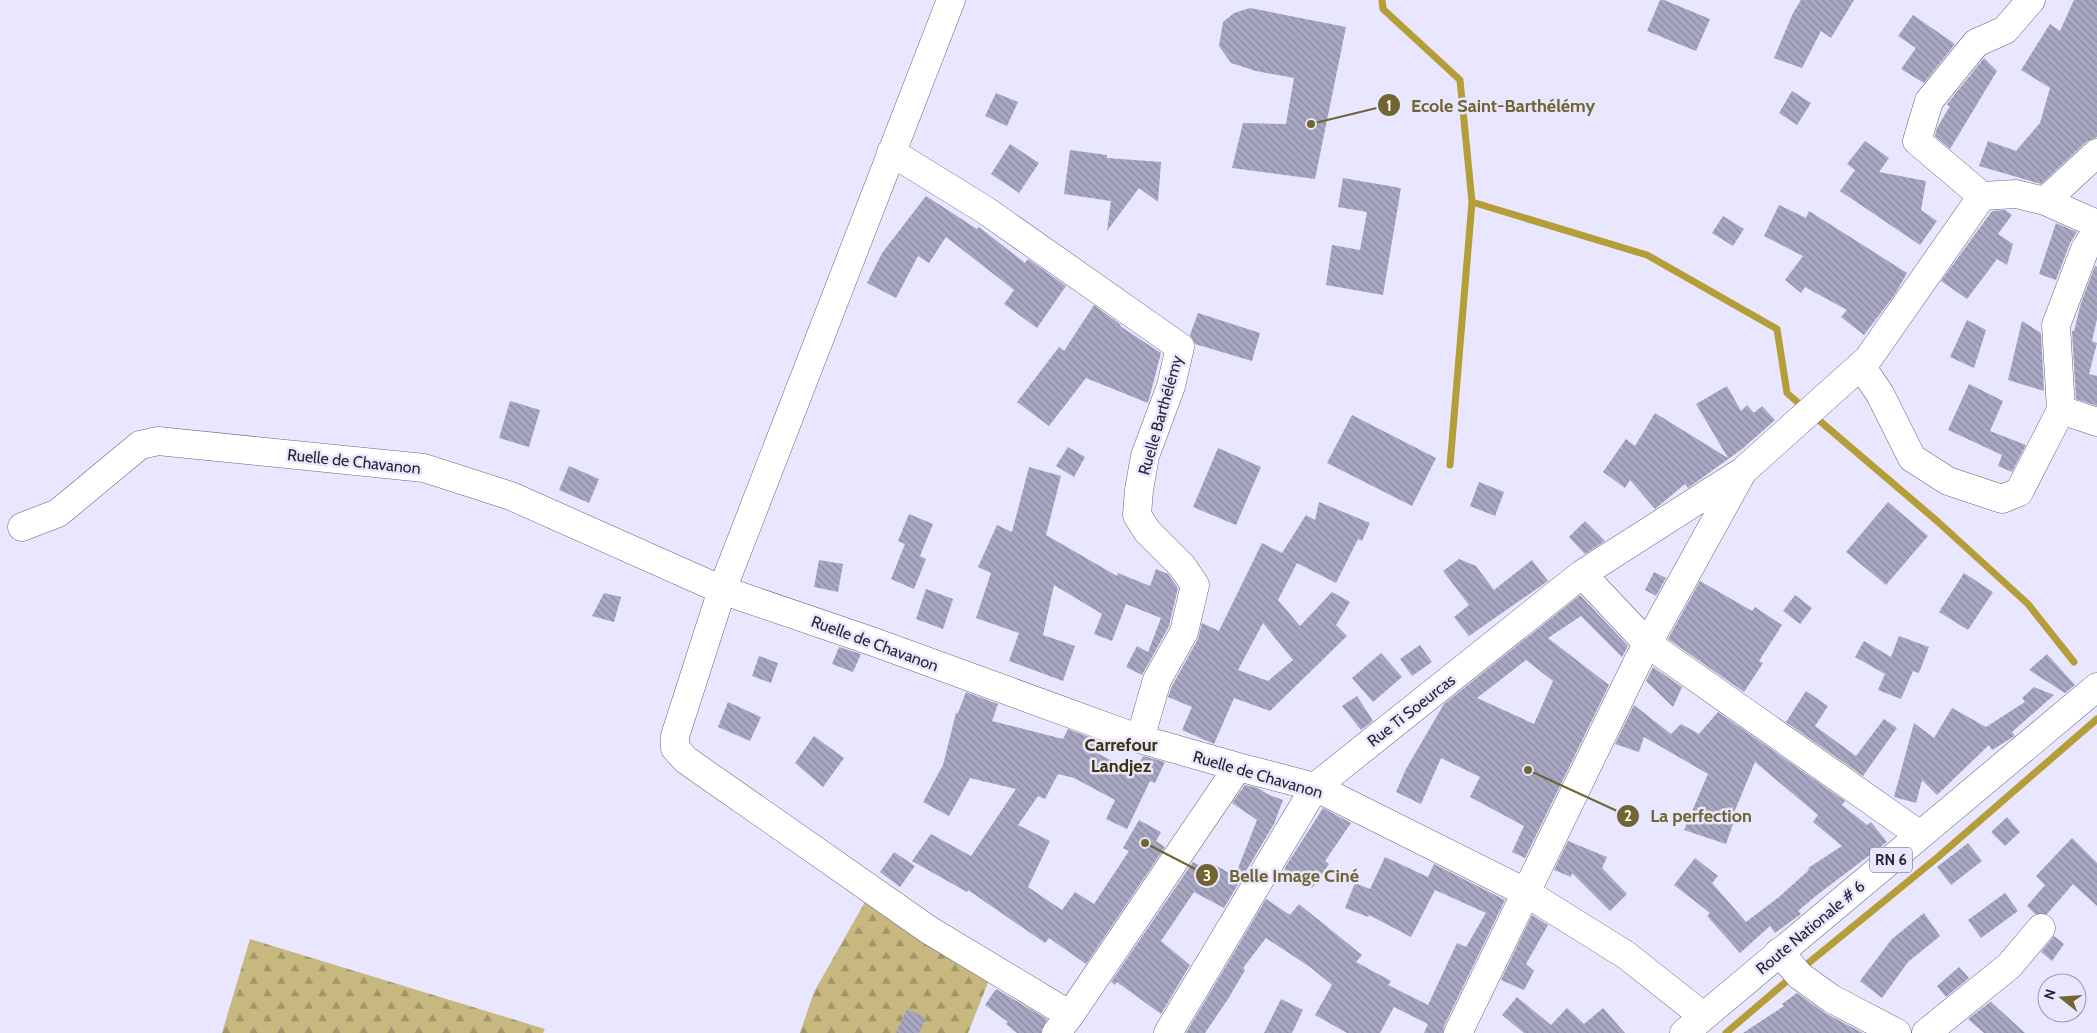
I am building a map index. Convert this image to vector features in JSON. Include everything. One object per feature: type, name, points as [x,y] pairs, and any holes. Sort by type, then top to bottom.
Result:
[{"type":"street","points":[[951,0],[722,590],[675,736],[675,748],[686,760],[1063,1024],[1238,768]]},
{"type":"street","points":[[2031,0],[2005,30],[1976,43],[1940,86],[1929,101],[1917,141],[1982,196],[2016,194],[2045,201],[2097,224]]},
{"type":"street","name":"Ruelle Barthélémy","points":[[891,152],[985,210],[1180,347],[1171,386],[1145,456],[1137,514],[1147,531],[1182,566],[1195,585],[1184,632],[1157,680],[1140,739]]},
{"type":"street","points":[[2045,201],[2097,153]]},
{"type":"street","points":[[1458,1033],[1648,644],[1743,471],[1869,357],[1982,196]]},
{"type":"street","points":[[1869,357],[1880,394],[1912,458],[1948,481],[2002,499],[2019,492],[2061,410],[2056,324],[2085,250],[2097,231]]},
{"type":"street","points":[[2061,410],[2097,422]]},
{"type":"street","name":"Ruelle de Chavanon","points":[[22,527],[58,513],[140,445],[158,442],[424,468],[511,496],[722,590],[874,642],[1140,739],[1238,768],[1314,786],[1526,892],[1626,955],[1694,1024]]},
{"type":"street","name":"Rue Ti Soeurcas","points":[[1168,1033],[1314,786],[1582,574],[1743,471]]},
{"type":"street","points":[[1582,574],[1648,644],[1920,835]]},
{"type":"street","name":"Route Nationale # 6","points":[[1694,1024],[2097,687]]},
{"type":"street","points":[[1926,1033],[2009,966],[2041,928]]},
{"type":"street","points":[[1779,952],[1800,976],[1832,999],[1898,1033]]},
{"type":"green space","points":[[870,893],[989,980],[968,1033],[800,1033],[814,992]]},
{"type":"green space","points":[[250,939],[545,1029],[543,1033],[222,1033]]},
{"type":"building","points":[[1660,0],[1710,19],[1696,51],[1647,31]]},
{"type":"building","points":[[1801,0],[1854,0],[1831,38],[1821,31],[1802,68],[1774,58],[1793,13]]},
{"type":"building","points":[[2074,0],[2097,0],[2097,137],[2086,142],[2041,184],[1979,166],[1988,141],[2016,151],[2040,123],[2050,88],[2021,70],[2050,24],[2060,31]]},
{"type":"building","points":[[1250,8],[1346,27],[1315,179],[1232,168],[1243,123],[1286,124],[1294,78],[1256,71],[1231,63],[1219,46],[1223,22],[1234,13]]},
{"type":"building","points":[[1913,15],[1955,44],[1924,83],[1901,69],[1916,48],[1898,36]]},
{"type":"building","points":[[1984,58],[1997,71],[1950,149],[1935,136],[1937,128],[1950,106],[1947,105],[1948,103]]},
{"type":"building","points":[[1792,91],[1811,103],[1797,125],[1779,113]]},
{"type":"building","points":[[996,93],[1018,102],[1007,126],[985,116]]},
{"type":"building","points":[[1865,141],[1889,158],[1879,172],[1926,181],[1921,210],[1937,221],[1920,245],[1840,191],[1855,170],[1847,164]]},
{"type":"building","points":[[1010,144],[1039,163],[1019,193],[991,174]]},
{"type":"building","points":[[1070,150],[1107,155],[1107,158],[1161,162],[1158,202],[1139,188],[1107,231],[1111,201],[1064,194]]},
{"type":"building","points":[[1343,178],[1401,188],[1383,295],[1326,285],[1332,245],[1360,250],[1367,212],[1338,207]]},
{"type":"building","points":[[926,196],[977,229],[979,227],[1025,263],[1028,259],[1066,286],[1037,328],[1004,304],[1014,290],[946,237],[929,263],[918,256],[896,298],[867,283],[882,253]]},
{"type":"building","points":[[1779,205],[1806,218],[1809,211],[1907,273],[1895,294],[1864,335],[1841,317],[1847,310],[1805,287],[1801,293],[1785,280],[1803,256],[1764,236]]},
{"type":"building","points":[[2005,210],[2012,215],[1998,234],[2013,244],[2007,265],[1997,259],[1967,299],[1941,281],[1992,211]]},
{"type":"building","points":[[1723,216],[1744,229],[1733,246],[1712,233]]},
{"type":"building","points":[[2056,223],[2077,232],[2070,243],[2056,280],[2039,274]]},
{"type":"building","points":[[2095,266],[2097,267],[2097,319],[2092,341],[2097,343],[2089,374],[2097,376],[2097,406],[2076,399],[2072,331],[2074,331],[2081,303]]},
{"type":"building","points":[[1094,305],[1120,326],[1161,353],[1148,403],[1086,378],[1049,426],[1017,402],[1059,347],[1064,351]]},
{"type":"building","points":[[1198,313],[1260,333],[1252,361],[1195,344],[1190,335]]},
{"type":"building","points":[[1967,320],[1986,330],[1974,368],[1950,357]]},
{"type":"building","points":[[2022,321],[2041,333],[2044,391],[2008,380]]},
{"type":"building","points":[[1969,384],[2003,401],[1990,431],[2026,445],[2012,472],[1998,466],[2002,455],[1948,430]]},
{"type":"building","points":[[1727,386],[1741,411],[1747,405],[1754,413],[1762,406],[1775,420],[1742,449],[1688,488],[1685,484],[1655,509],[1630,480],[1625,488],[1603,472],[1626,439],[1635,446],[1655,413],[1728,458],[1696,404]]},
{"type":"building","points":[[510,401],[540,410],[529,447],[499,438]]},
{"type":"building","points":[[1352,415],[1436,458],[1412,506],[1327,463]]},
{"type":"building","points":[[1068,447],[1085,457],[1074,477],[1056,466]]},
{"type":"building","points":[[1218,448],[1261,467],[1236,525],[1193,507]]},
{"type":"building","points":[[569,466],[599,479],[589,503],[559,490]]},
{"type":"building","points":[[1029,467],[1061,476],[1046,535],[1117,576],[1118,573],[1150,586],[1156,569],[1168,574],[1178,588],[1169,626],[1142,675],[1126,667],[1137,646],[1148,652],[1161,618],[1126,604],[1112,641],[1094,634],[1102,614],[1054,585],[1043,635],[1075,646],[1063,681],[1009,661],[1019,633],[976,618],[991,573],[978,567],[997,525],[1012,532]]},
{"type":"building","points":[[1479,482],[1504,492],[1495,516],[1470,506]]},
{"type":"building","points":[[1319,502],[1370,523],[1362,541],[1358,539],[1336,583],[1297,563],[1278,600],[1300,626],[1332,592],[1350,602],[1336,625],[1347,636],[1270,711],[1234,698],[1214,744],[1182,730],[1192,707],[1168,697],[1172,686],[1198,639],[1202,623],[1219,631],[1262,543],[1282,553],[1306,515],[1315,520]],"holes":[[[1263,623],[1293,660],[1268,681],[1238,670]]]},
{"type":"building","points":[[1888,502],[1928,536],[1886,585],[1846,552]]},
{"type":"building","points":[[909,514],[933,524],[920,556],[926,559],[914,589],[891,579],[905,544],[898,541]]},
{"type":"building","points":[[1585,521],[1605,541],[1585,554],[1569,537]]},
{"type":"building","points":[[1459,559],[1476,566],[1494,590],[1532,560],[1548,581],[1469,636],[1454,617],[1469,605],[1443,571]]},
{"type":"building","points":[[819,560],[843,564],[838,592],[814,587]]},
{"type":"building","points":[[1654,572],[1666,578],[1656,596],[1645,590]]},
{"type":"building","points":[[1964,573],[1993,592],[1968,630],[1939,612]]},
{"type":"building","points":[[1700,581],[1752,611],[1755,607],[1782,625],[1759,661],[1763,663],[1744,692],[1668,639]]},
{"type":"building","points":[[926,589],[953,599],[943,629],[916,619]]},
{"type":"building","points":[[604,593],[621,597],[614,622],[592,616]]},
{"type":"building","points":[[1580,595],[1628,646],[1622,657],[1581,616],[1548,638],[1609,685],[1525,858],[1512,852],[1524,826],[1470,797],[1480,777],[1441,758],[1421,804],[1396,792],[1406,769],[1444,704]],"holes":[[[1526,660],[1553,681],[1534,724],[1477,698]]]},
{"type":"building","points":[[1795,595],[1812,608],[1800,624],[1783,611]]},
{"type":"building","points":[[1899,636],[1929,647],[1919,673],[1913,671],[1901,699],[1878,690],[1885,674],[1855,657],[1864,641],[1891,657]]},
{"type":"building","points":[[1420,645],[1432,662],[1412,676],[1400,659]]},
{"type":"building","points":[[839,647],[861,654],[853,672],[832,664]]},
{"type":"building","points":[[1381,653],[1402,677],[1373,702],[1352,678]]},
{"type":"building","points":[[2047,654],[2075,685],[2065,693],[2029,670]]},
{"type":"building","points":[[759,656],[778,663],[771,683],[752,676]]},
{"type":"building","points":[[1653,667],[1682,687],[1673,707],[1646,681]]},
{"type":"building","points":[[2034,687],[2054,695],[2012,732],[2015,736],[1992,750],[1989,745],[1937,795],[1922,780],[1916,803],[1894,797],[1914,723],[1934,738],[1952,708],[1986,727],[2025,702],[2022,698]]},
{"type":"building","points":[[1806,691],[1828,706],[1815,726],[1856,756],[1884,719],[1897,728],[1863,776],[1786,722]]},
{"type":"building","points":[[966,692],[998,704],[992,721],[1063,739],[1068,729],[1103,742],[1097,753],[1135,773],[1143,756],[1165,762],[1155,783],[1150,781],[1127,829],[1106,819],[1115,800],[1074,778],[1058,774],[1045,799],[1038,796],[1018,825],[1050,841],[1028,887],[1062,910],[1075,892],[1094,904],[1129,851],[1123,848],[1139,820],[1161,832],[1156,841],[1165,847],[1086,964],[1049,938],[1045,943],[968,890],[967,892],[912,861],[931,834],[971,856],[1016,789],[970,778],[949,816],[923,802],[943,765],[956,713],[958,713]]},
{"type":"building","points":[[1357,696],[1373,721],[1361,730],[1342,706]]},
{"type":"building","points":[[728,702],[761,717],[750,741],[718,727]]},
{"type":"building","points":[[1634,705],[1671,734],[1681,724],[1699,734],[1718,712],[1845,801],[1842,805],[1867,825],[1871,822],[1887,842],[1817,895],[1798,911],[1801,914],[1775,933],[1770,926],[1740,953],[1707,916],[1710,913],[1674,885],[1695,858],[1718,876],[1712,883],[1746,922],[1779,897],[1809,870],[1808,868],[1842,846],[1813,822],[1818,815],[1755,762],[1731,820],[1734,821],[1726,844],[1684,830],[1708,774],[1644,737],[1639,752],[1615,744]]},
{"type":"building","points":[[814,736],[844,758],[823,787],[795,763]]},
{"type":"building","points":[[1245,785],[1258,788],[1267,794],[1283,800],[1274,824],[1224,908],[1194,892],[1161,941],[1190,965],[1161,1014],[1117,982],[1115,985],[1111,982],[1193,862],[1208,870],[1211,863],[1235,876],[1257,820],[1232,803]]},
{"type":"building","points":[[1323,808],[1351,823],[1325,861],[1329,864],[1312,888],[1284,869]]},
{"type":"building","points":[[2007,817],[2020,832],[2005,846],[1991,832]]},
{"type":"building","points":[[2072,838],[2097,863],[2097,906],[2073,884],[2047,914],[2035,914],[2027,906],[2045,885],[2036,876]]},
{"type":"building","points":[[1568,841],[1607,857],[1602,868],[1627,894],[1610,911],[1572,873],[1571,877],[1554,870]]},
{"type":"building","points":[[1968,843],[1982,861],[1951,885],[1937,867]]},
{"type":"building","points":[[894,852],[915,866],[900,887],[880,872]]},
{"type":"building","points":[[1385,857],[1428,877],[1434,864],[1505,900],[1444,1026],[1443,1033],[1424,1033],[1428,1024],[1394,1007],[1380,1033],[1347,1033],[1315,1015],[1332,985],[1310,967],[1266,938],[1243,968],[1245,970],[1205,1033],[1186,1033],[1266,899],[1290,915],[1299,904],[1362,955],[1356,962],[1391,981],[1388,985],[1428,1005],[1457,943],[1466,947],[1486,913],[1435,890],[1411,937],[1369,915],[1368,917],[1345,908],[1355,883],[1370,889]]},
{"type":"building","points":[[2005,893],[2018,911],[1981,938],[1968,920]]},
{"type":"building","points":[[1924,913],[1940,936],[1908,962],[1882,998],[1860,981],[1892,939]]},
{"type":"building","points":[[1532,915],[1548,925],[1526,964],[1534,971],[1524,990],[1501,980]]},
{"type":"building","points":[[2054,936],[2064,944],[2052,961],[2041,952]]},
{"type":"building","points":[[1959,967],[1969,978],[1946,997],[1937,986]]},
{"type":"building","points":[[996,989],[1047,1019],[1041,1033],[1017,1033],[1006,1024],[1008,1022],[985,1005]]},
{"type":"building","points":[[1797,993],[1825,1013],[1863,1033],[1743,1033],[1784,1006],[1782,1004]]},
{"type":"building","points":[[1517,997],[1551,1025],[1567,1008],[1584,1024],[1603,1008],[1625,1033],[1524,1033],[1502,1015]]},
{"type":"building","points":[[1281,999],[1303,1010],[1292,1033],[1264,1033]]},
{"type":"building","points":[[1990,1002],[2025,1033],[1984,1033],[1968,1019]]},
{"type":"building","points":[[907,1009],[926,1018],[919,1033],[896,1033]]},
{"type":"waterway","points":[[1382,0],[1383,9],[1460,80],[1472,202],[1450,465]]},
{"type":"waterway","points":[[1472,202],[1647,255],[1777,329],[1787,393],[1804,408]]},
{"type":"waterway","points":[[1814,416],[1937,521],[2028,604],[2074,662]]},
{"type":"waterway","points":[[1806,965],[1938,857],[2097,719]]},
{"type":"waterway","points":[[1726,1033],[1788,980]]},
{"type":"place","name":"Ecole Saint-Barthélémy","points":[[1311,124]]},
{"type":"place","name":"La perfection","points":[[1528,770]]},
{"type":"place","name":"Belle Image Ciné","points":[[1145,843]]},
{"type":"district","name":"Carrefour Landjez","points":[[1121,755]]}]
